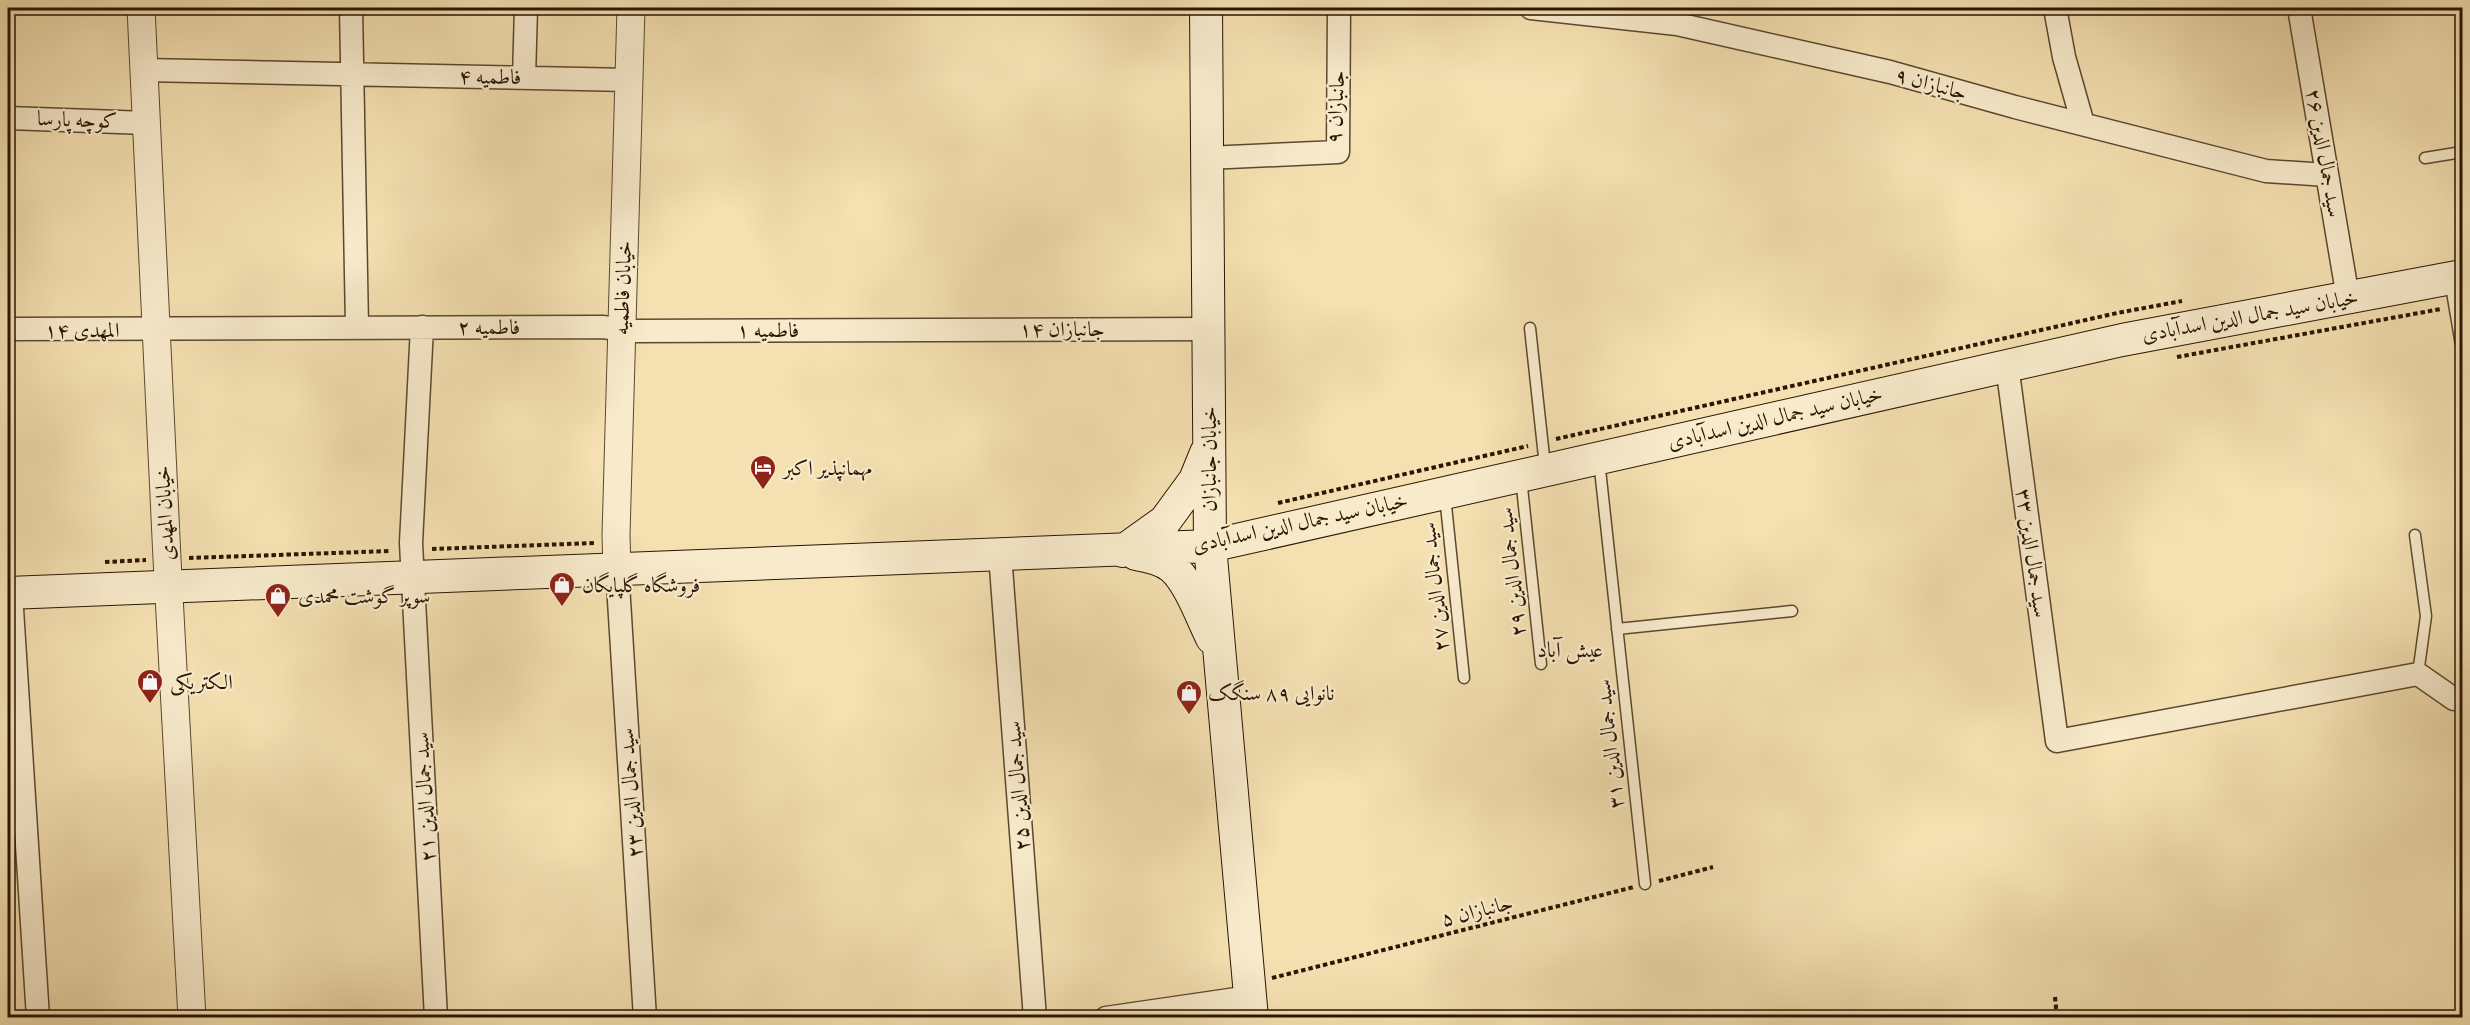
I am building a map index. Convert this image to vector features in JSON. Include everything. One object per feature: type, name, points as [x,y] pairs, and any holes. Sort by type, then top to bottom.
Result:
[{"type":"main road","name":"خیابان جانبازان","points":[[1206,8],[1210,546],[1250,999]]},
{"type":"main road","name":"خیابان سید جمال الدین اسدآبادی","points":[[9,593],[168,573],[412,563],[617,555],[1000,554],[1210,546],[1445,492],[1537,462],[1599,457],[2122,340],[2456,278]]},
{"type":"main road","points":[[1124,551],[1165,521],[1195,480],[1209,445]]},
{"type":"main road","points":[[1124,551],[1152,557],[1170,565],[1180,575],[1220,653]]},
{"type":"street","name":"خیابان المهدی","points":[[141,8],[192,1017]]},
{"type":"street","points":[[351,8],[357,327]]},
{"type":"street","points":[[524,78],[526,8]]},
{"type":"street","name":"خیابان فاطمیه","points":[[617,555],[631,8]]},
{"type":"street","name":"جانبازان ۹","points":[[1207,158],[1338,152],[1339,8]]},
{"type":"street","name":"جانبازان ۹","points":[[1531,8],[1677,24],[1890,72],[2266,171],[2327,175]]},
{"type":"street","points":[[2055,8],[2064,57],[2083,124]]},
{"type":"street","name":"سید جمال الدین ۲۶","points":[[2299,8],[2348,298]]},
{"type":"street","name":"فاطمیه ۴","points":[[144,70],[629,80]]},
{"type":"street","name":"کوچه پارسا","points":[[8,118],[147,123]]},
{"type":"street","name":"المهدی ۱۴","points":[[8,329],[357,327]]},
{"type":"street","name":"فاطمیه ۲","points":[[357,327],[602,327],[622,330]]},
{"type":"street","name":"سید جمال الدین ۲۱","points":[[422,327],[412,563],[436,1017]]},
{"type":"street","name":"جانبازان ۱۴","points":[[915,330],[1208,329]]},
{"type":"street","name":"فاطمیه ۱","points":[[622,330],[915,330]]},
{"type":"street","name":"سید جمال الدین ۳۳","points":[[2007,365],[2057,741],[2418,674]]},
{"type":"street","name":"سید جمال الدین ۲۵","points":[[1000,554],[1035,1017]]},
{"type":"street","name":"سید جمال الدین ۲۳","points":[[617,555],[645,1017]]},
{"type":"street","points":[[9,593],[38,1017]]},
{"type":"street","points":[[2418,674],[2454,699],[2463,698]]},
{"type":"street","points":[[1106,1017],[1250,999]]},
{"type":"lane","points":[[2425,158],[2463,152]]},
{"type":"lane","points":[[2456,278],[2463,351]]},
{"type":"lane","name":"سید جمال الدین ۲۹","points":[[1530,328],[1537,462],[1541,664]]},
{"type":"lane","name":"سید جمال الدین ۳۱","points":[[1599,457],[1645,884]]},
{"type":"lane","name":"سید جمال الدین ۲۷","points":[[1445,492],[1464,678]]},
{"type":"lane","points":[[2415,535],[2426,616],[2418,674]]},
{"type":"lane","points":[[1617,629],[1792,611]]},
{"type":"path","points":[[1267,505],[1537,462],[2105,315],[2185,301]]},
{"type":"path","points":[[99,562],[168,573],[617,555]]},
{"type":"path","name":"جانبازان ۵","points":[[1250,999],[1645,884],[1713,867]]},
{"type":"path","points":[[2055,997],[2057,1017]]},
{"type":"place","name":"مهمانپذیر اکبر","points":[[763,491]]},
{"type":"place","name":"فروشگاه گلپایگان","points":[[562,608]]},
{"type":"place","name":"سوپر گوشت محمدی","points":[[278,619]]},
{"type":"place","name":"الکتریکی","points":[[150,705]]},
{"type":"place","name":"نانوایی ۸۹ سنگک","points":[[1189,716]]},
{"type":"district","name":"عیش آباد","points":[[1570,650]]}]
